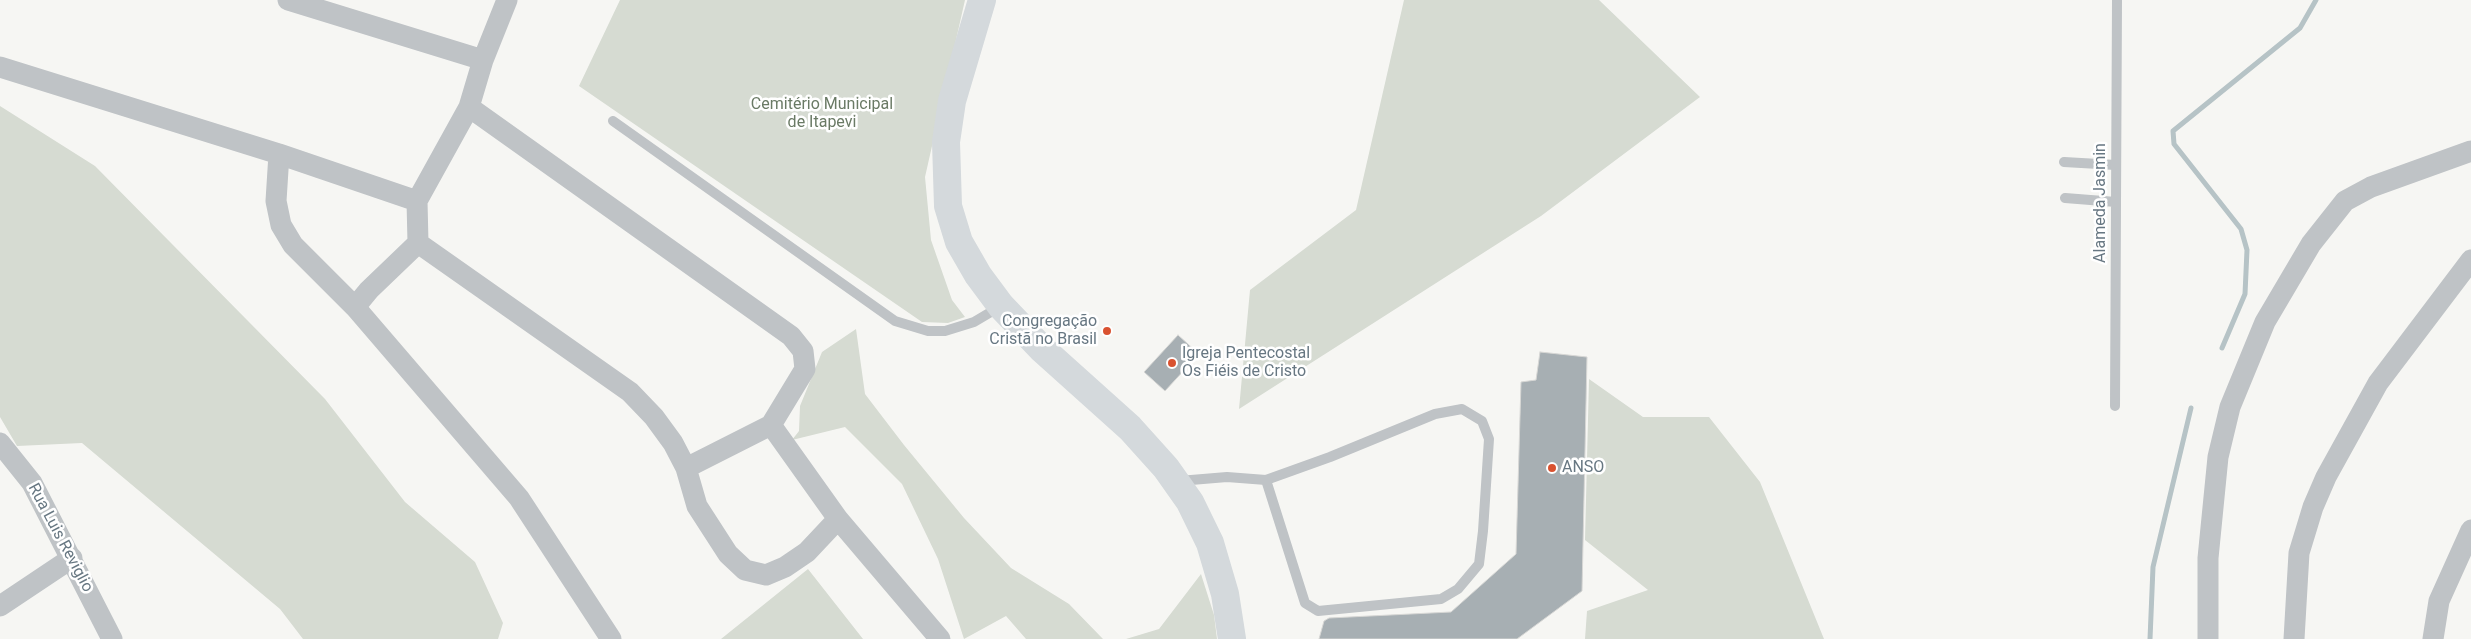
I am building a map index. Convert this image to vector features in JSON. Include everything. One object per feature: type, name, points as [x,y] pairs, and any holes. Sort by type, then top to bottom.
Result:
[{"type":"main road","points":[[982,0],[952,101],[946,142],[948,206],[959,242],[978,275],[1001,306],[1042,349],[1130,428],[1176,481],[1190,502],[1210,543],[1225,594],[1232,639]]},
{"type":"street","points":[[288,0],[483,60]]},
{"type":"street","points":[[355,306],[418,243],[417,201],[469,107],[483,60],[507,0]]},
{"type":"street","points":[[0,67],[279,154],[417,201]]},
{"type":"street","points":[[469,107],[791,336],[803,351],[805,369],[771,425],[686,468]]},
{"type":"street","points":[[2208,639],[2210,518],[2222,432],[2243,373],[2272,309],[2311,244],[2345,201],[2371,187],[2471,151]]},
{"type":"street","points":[[279,154],[276,201],[281,224],[293,245],[355,306],[519,498],[611,639]]},
{"type":"street","points":[[418,243],[630,392],[654,417],[673,443],[686,468],[697,506],[712,533],[728,554],[746,570],[766,575],[785,567],[807,552],[838,519]]},
{"type":"street","points":[[2294,639],[2299,553],[2313,507],[2326,477],[2378,383],[2471,260]]},
{"type":"street","points":[[771,425],[838,519],[940,639]]},
{"type":"street","name":"Rua Luis Reviglio","points":[[0,443],[32,483],[112,639]]},
{"type":"street","points":[[0,468],[32,483]]},
{"type":"street","points":[[2433,639],[2439,601],[2471,530]]},
{"type":"street","points":[[0,606],[72,558]]},
{"type":"lane","name":"Alameda Jasmin","points":[[2115,406],[2117,0]]},
{"type":"lane","points":[[613,122],[894,321],[928,332],[945,331],[974,322],[1001,306]]},
{"type":"lane","points":[[2064,162],[2116,165]]},
{"type":"lane","points":[[2066,198],[2116,202]]},
{"type":"lane","points":[[1176,481],[1227,477],[1266,480],[1330,457],[1435,414],[1462,409],[1482,421],[1489,438],[1483,531],[1478,564],[1458,589],[1441,598],[1318,611],[1305,603],[1266,480]]},
{"type":"green space","name":"Cemitério Municipal de Itapevi","points":[[620,0],[965,0],[925,177],[931,240],[952,300],[965,317],[948,323],[922,322],[579,86]]},
{"type":"green space","points":[[1404,0],[1599,0],[1700,97],[1541,216],[1239,409],[1250,290],[1356,210]]},
{"type":"green space","points":[[0,106],[95,166],[325,399],[405,502],[475,562],[503,623],[498,639],[303,639],[280,609],[82,443],[17,446],[0,417]]},
{"type":"green space","points":[[856,329],[865,394],[904,445],[964,518],[1011,568],[1069,604],[1103,639],[1026,639],[1006,616],[964,639],[938,559],[902,484],[845,427],[792,440],[799,431],[800,406],[822,352]]},
{"type":"green space","points":[[1589,379],[1643,417],[1709,417],[1760,482],[1824,639],[1585,639],[1587,611],[1648,590],[1585,540]]},
{"type":"green space","points":[[808,569],[863,639],[721,639]]},
{"type":"green space","points":[[1201,574],[1214,615],[1217,639],[1126,639],[1159,629]]},
{"type":"building","name":"Igreja Pentecostal Os Fiéis de Cristo","points":[[1178,335],[1199,354],[1165,391],[1144,372]]},
{"type":"building","name":"ANSO","points":[[1540,352],[1587,357],[1582,591],[1517,639],[1319,639],[1324,621],[1329,618],[1451,612],[1516,554],[1521,382],[1536,380]]},
{"type":"waterway","points":[[2222,348],[2245,294],[2247,250],[2241,229],[2174,144],[2173,131],[2300,28],[2316,0]]},
{"type":"waterway","points":[[2150,639],[2153,567],[2191,408]]},
{"type":"place","name":"Congregação Cristã no Brasil","points":[[1107,331]]},
{"type":"place","name":"Igreja Pentecostal Os Fiéis de Cristo","points":[[1172,363]]},
{"type":"place","name":"ANSO","points":[[1552,468]]}]
